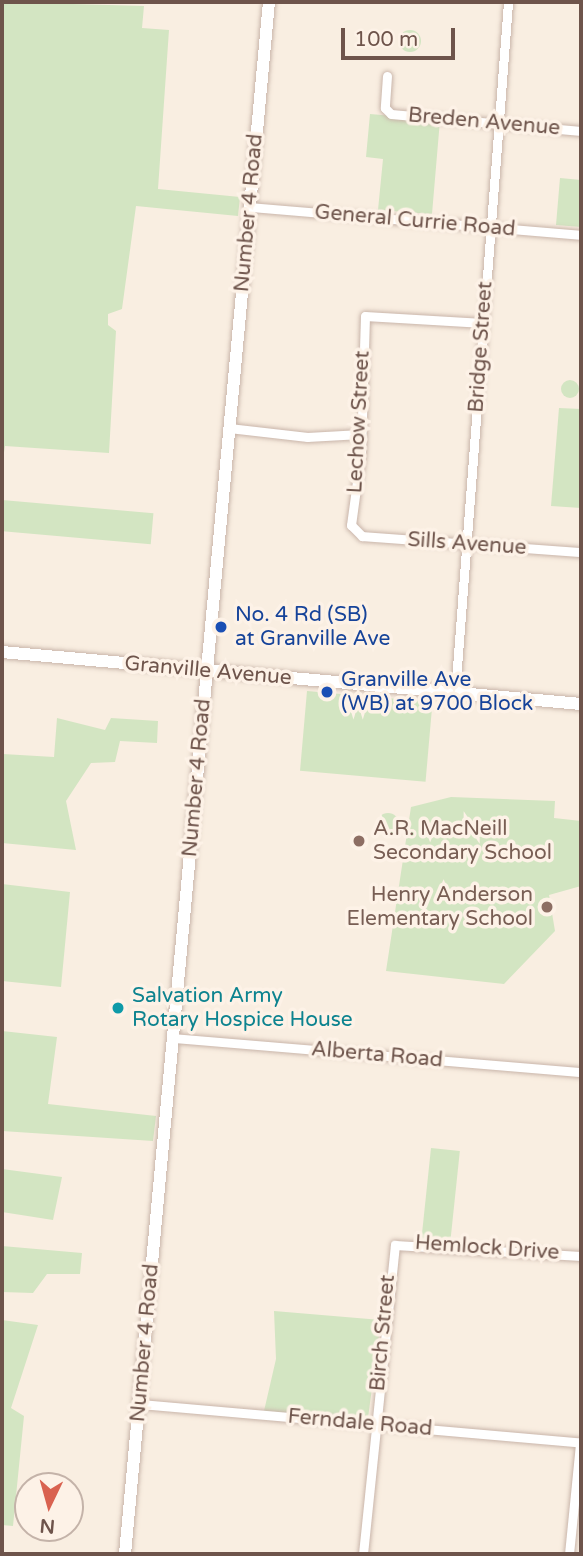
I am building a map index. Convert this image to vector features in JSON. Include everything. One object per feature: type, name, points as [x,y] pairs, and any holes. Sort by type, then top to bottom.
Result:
[{"type":"main road","name":"Number 4 Road","points":[[125,1554],[269,2]]},
{"type":"main road","name":"Granville Avenue","points":[[2,652],[581,704]]},
{"type":"street","name":"Bridge Street","points":[[455,693],[508,2]]},
{"type":"street","name":"Breden Avenue","points":[[387,76],[386,111],[581,131]]},
{"type":"street","name":"General Currie Road","points":[[250,207],[581,235]]},
{"type":"street","name":"Lechow Street","points":[[354,531],[369,313],[483,323]]},
{"type":"street","points":[[229,428],[307,437],[361,435]]},
{"type":"street","name":"Sills Avenue","points":[[354,531],[581,552]]},
{"type":"street","name":"Alberta Road","points":[[173,1038],[581,1072]]},
{"type":"street","name":"Hemlock Drive","points":[[395,1245],[581,1256]]},
{"type":"street","name":"Birch Street","points":[[363,1554],[374,1425],[395,1245]]},
{"type":"street","name":"Ferndale Road","points":[[139,1404],[581,1443]]},
{"type":"street","points":[[569,1554],[581,1443]]},
{"type":"green space","points":[[2,2],[144,6],[142,28],[169,30],[158,189],[240,197],[238,216],[136,206],[122,309],[108,314],[108,325],[116,331],[109,453],[5,446],[2,466]]},
{"type":"green space","points":[[410,30],[418,33],[421,41],[418,49],[410,52],[402,49],[399,41],[402,33]]},
{"type":"green space","points":[[370,114],[440,120],[432,214],[378,210],[383,159],[366,157]]},
{"type":"green space","points":[[560,178],[581,180],[581,227],[556,225]]},
{"type":"green space","points":[[570,380],[578,385],[579,389],[574,397],[570,398],[562,393],[561,389],[566,381]]},
{"type":"green space","points":[[559,408],[581,409],[581,508],[551,506]]},
{"type":"green space","points":[[2,500],[153,513],[151,544],[2,531]]},
{"type":"green space","points":[[307,691],[433,702],[426,782],[300,771]]},
{"type":"green space","points":[[57,718],[105,730],[111,718],[158,721],[157,743],[120,741],[115,762],[91,763],[66,801],[76,850],[2,843],[3,754],[54,757]]},
{"type":"green space","points":[[451,797],[555,801],[554,818],[581,821],[581,886],[549,895],[555,931],[504,984],[386,971],[411,807]]},
{"type":"green space","points":[[388,813],[396,816],[399,824],[396,832],[388,835],[380,832],[377,824],[380,816]]},
{"type":"green space","points":[[2,884],[70,892],[61,987],[2,981]]},
{"type":"green space","points":[[2,1031],[57,1037],[48,1104],[156,1116],[153,1141],[2,1131]]},
{"type":"green space","points":[[431,1148],[460,1151],[450,1246],[421,1242]]},
{"type":"green space","points":[[2,1169],[62,1177],[53,1220],[2,1212]]},
{"type":"green space","points":[[2,1246],[82,1253],[80,1274],[47,1274],[33,1293],[2,1292]]},
{"type":"green space","points":[[274,1311],[381,1320],[368,1418],[264,1411],[276,1359]]},
{"type":"green space","points":[[2,1320],[38,1325],[11,1408],[24,1416],[18,1472],[14,1472],[13,1526],[2,1525]]},
{"type":"place","name":"No. 4 Rd (SB) at Granville Ave","points":[[221,627]]},
{"type":"place","name":"Granville Ave (WB) at 9700 Block","points":[[327,692]]},
{"type":"place","name":"A.R. MacNeill Secondary School","points":[[359,841]]},
{"type":"place","name":"Henry Anderson Elementary School","points":[[547,907]]},
{"type":"place","name":"Salvation Army Rotary Hospice House","points":[[118,1008]]}]
